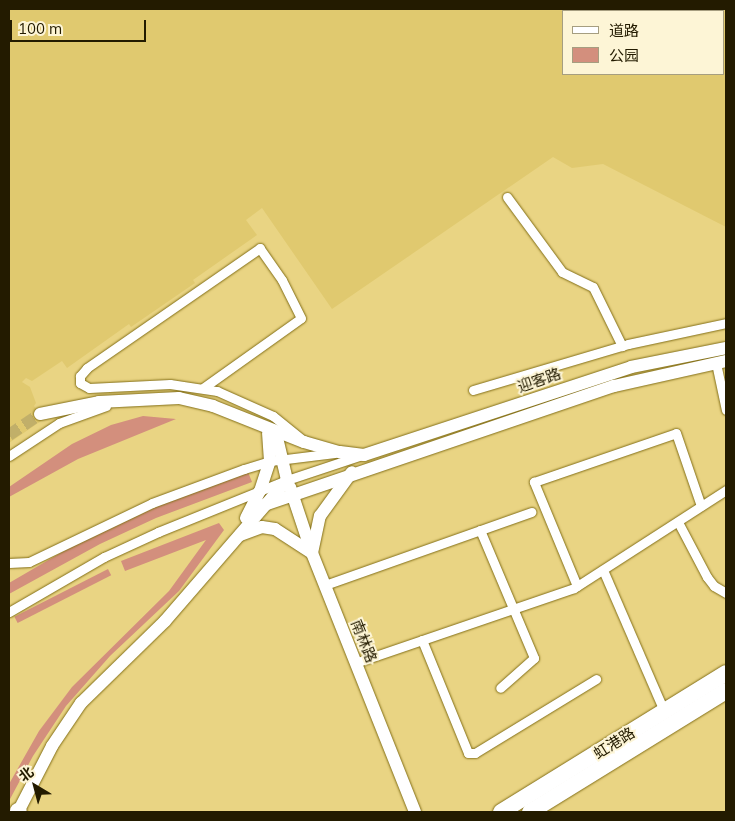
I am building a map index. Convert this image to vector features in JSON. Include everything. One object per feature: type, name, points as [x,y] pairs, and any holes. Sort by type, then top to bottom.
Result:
[{"type":"highway","name":"虹港路","points":[[501,812],[726,673]]},
{"type":"highway","name":"虹港路","points":[[530,812],[726,691]]},
{"type":"main road","name":"迎客路","points":[[364,455],[631,367],[726,348]]},
{"type":"main road","points":[[264,505],[352,472],[594,393],[649,376],[721,362]]},
{"type":"main road","points":[[40,414],[71,406],[128,399],[179,398],[228,411],[272,431],[304,442],[340,452],[364,455]]},
{"type":"main road","name":"南林路","points":[[272,431],[276,460],[287,480],[324,585],[415,812]]},
{"type":"main road","points":[[235,538],[276,460]]},
{"type":"main road","points":[[235,538],[262,527],[276,529],[312,553],[320,516],[352,472]]},
{"type":"main road","points":[[18,812],[52,746],[81,704],[165,621],[287,480]]},
{"type":"street","points":[[507,197],[562,272],[593,286],[622,346]]},
{"type":"street","points":[[203,388],[301,318],[287,288],[260,248],[87,368],[80,376],[80,382],[89,388],[148,384],[203,388],[273,416],[304,442]]},
{"type":"street","points":[[473,390],[622,346],[726,323]]},
{"type":"street","points":[[721,362],[726,410]]},
{"type":"street","points":[[9,456],[68,419],[128,399]]},
{"type":"street","points":[[577,586],[534,482],[676,433],[701,506]]},
{"type":"street","points":[[9,563],[29,562],[152,503],[276,460],[340,452]]},
{"type":"street","points":[[9,612],[122,548],[287,480],[364,455]]},
{"type":"street","points":[[355,663],[516,610],[577,586],[726,490]]},
{"type":"street","points":[[324,585],[531,512]]},
{"type":"street","points":[[678,522],[714,586],[726,593]]},
{"type":"street","points":[[480,530],[516,610],[534,658],[500,688]]},
{"type":"street","points":[[603,570],[664,711]]},
{"type":"street","points":[[422,640],[468,754],[475,754],[596,679]]},
{"type":"shaded area","points":[[9,9],[726,9],[726,227],[603,164],[572,168],[553,157],[332,309],[262,208],[246,220],[257,235],[193,280],[195,283],[131,327],[129,324],[67,368],[62,361],[32,381],[26,378],[22,382],[30,387],[36,403],[34,406],[44,419],[9,443]]},
{"type":"green space","points":[[143,416],[176,419],[78,459],[9,497],[9,487],[72,444],[111,425]]},
{"type":"green space","points":[[248,472],[252,482],[156,518],[100,544],[9,594],[9,583],[76,544],[163,504]]},
{"type":"green space","points":[[219,523],[224,530],[179,591],[110,656],[66,706],[33,756],[9,801],[9,784],[39,731],[72,687],[169,591],[206,540],[125,571],[121,561]]},
{"type":"green space","points":[[108,569],[111,575],[18,623],[14,617]]},
{"type":"tunnel","points":[[9,435],[40,414]]}]
